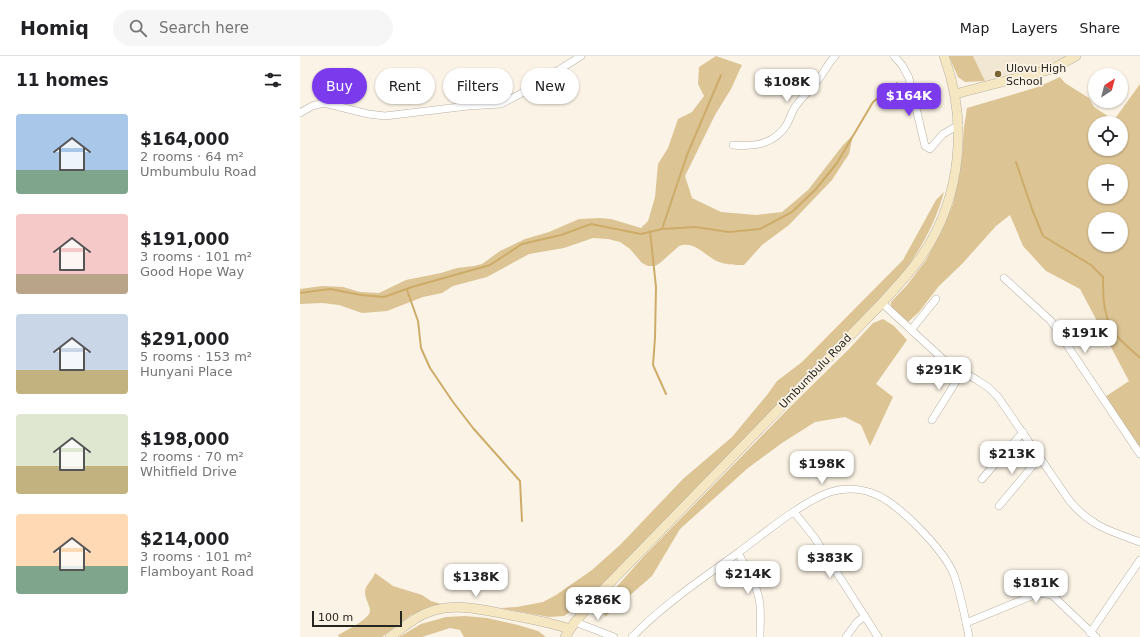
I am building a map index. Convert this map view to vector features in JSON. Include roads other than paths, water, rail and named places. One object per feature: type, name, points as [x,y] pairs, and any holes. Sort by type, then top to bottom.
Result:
[{"type":"main road","name":"Umbumbulu Road","points":[[565,637],[573,625],[603,590],[882,303],[923,254],[941,221],[952,188],[958,155],[959,125],[955,94],[944,56]]},
{"type":"main road","points":[[955,94],[1052,69],[1076,56]]},
{"type":"main road","points":[[390,637],[416,618],[428,612],[443,608],[459,607],[573,625]]},
{"type":"street","points":[[300,113],[312,106],[324,103],[375,116],[501,104],[516,97],[581,56]]},
{"type":"street","points":[[733,145],[760,144],[768,142],[776,136],[787,124],[801,99],[821,75],[827,65],[836,56]]},
{"type":"street","points":[[894,56],[909,78],[925,146],[930,149],[943,134],[959,125]]},
{"type":"street","points":[[1004,278],[1051,322],[1140,454]]},
{"type":"street","points":[[911,330],[936,299]]},
{"type":"street","points":[[882,303],[941,358],[989,388],[998,397],[1069,500],[1086,518],[1103,528],[1140,542]]},
{"type":"street","points":[[932,420],[962,372]]},
{"type":"street","points":[[982,479],[1023,432]]},
{"type":"street","points":[[999,506],[1040,457]]},
{"type":"street","points":[[632,637],[670,602],[794,512],[819,497],[844,489],[860,489],[873,493],[888,502],[936,545],[946,558],[954,575],[969,637]]},
{"type":"street","points":[[794,512],[814,537],[878,637]]},
{"type":"street","points":[[738,553],[753,579],[758,596],[760,606],[760,637]]},
{"type":"street","points":[[966,623],[1039,593],[1047,593],[1056,598],[1093,635],[1140,560]]},
{"type":"street","points":[[846,637],[857,622],[865,616]]},
{"type":"street","points":[[573,625],[614,637]]},
{"type":"waterway","points":[[662,229],[687,155],[721,75]]},
{"type":"waterway","points":[[300,293],[330,289],[361,295],[384,297],[412,287],[490,265],[522,244],[561,235],[591,224],[641,234],[662,229],[695,227],[729,232],[760,229],[792,212],[816,189],[837,163],[873,102],[897,83]]},
{"type":"waterway","points":[[1016,162],[1043,236],[1091,265],[1103,277],[1104,306],[1111,328],[1118,338],[1140,358]]},
{"type":"waterway","points":[[650,231],[656,287],[653,365],[666,394]]},
{"type":"waterway","points":[[407,290],[418,321],[421,348],[430,368],[473,428],[520,481],[522,521]]},
{"type":"place","name":"Ulovu High School","points":[[998,74]]}]
